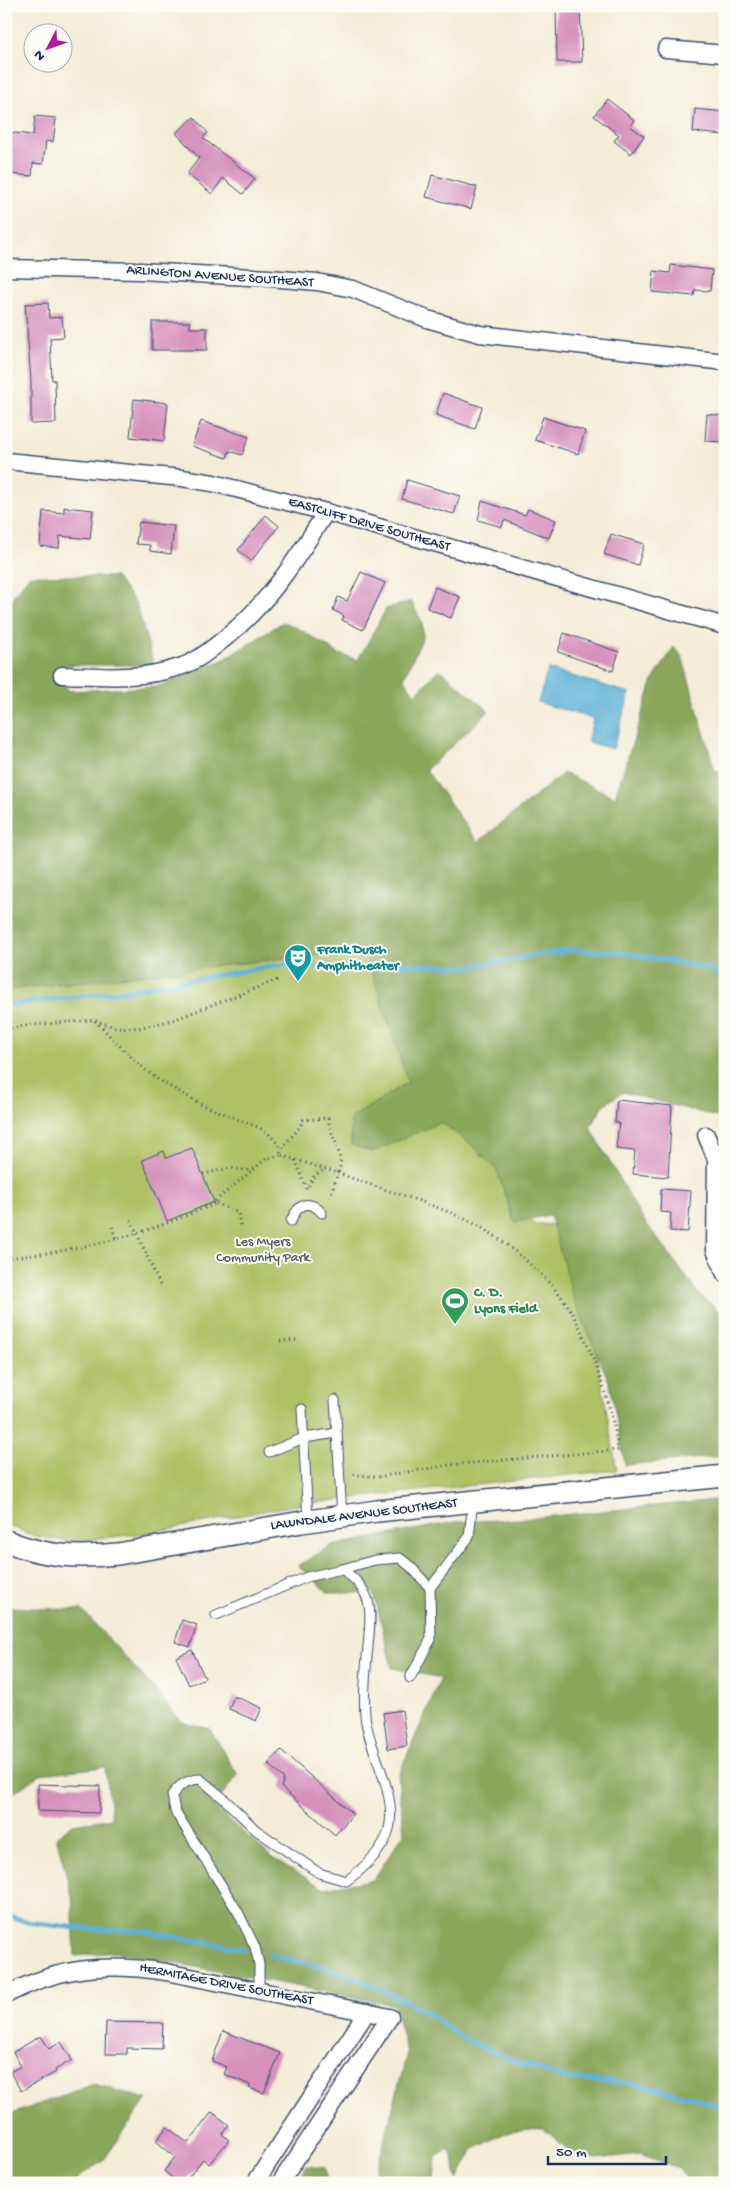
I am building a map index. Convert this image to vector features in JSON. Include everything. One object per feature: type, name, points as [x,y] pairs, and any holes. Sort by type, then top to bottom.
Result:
[{"type":"street","points":[[666,49],[725,54]]},
{"type":"street","name":"ARLINGTON AVENUE SOUTHEAST","points":[[6,268],[186,274],[317,282],[353,289],[427,319],[480,334],[725,362]]},
{"type":"street","name":"EASTCLIFF DRIVE SOUTHEAST","points":[[6,461],[182,478],[213,483],[326,512],[725,626]]},
{"type":"street","points":[[62,675],[130,676],[175,669],[194,661],[242,624],[269,596],[288,572],[326,512]]},
{"type":"street","points":[[706,1135],[716,1159],[715,1250],[725,1274]]},
{"type":"street","name":"LAWNDALE AVENUE SOUTHEAST","points":[[6,1541],[65,1557],[90,1557],[118,1554],[342,1516],[725,1476]]},
{"type":"street","name":"HERMITAGE DRIVE SOUTHEAST","points":[[6,1995],[30,1982],[69,1971],[97,1967],[130,1966],[390,2017],[280,2183]]},
{"type":"street","points":[[255,2183],[367,2012]]},
{"type":"lane","points":[[291,1220],[300,1207],[309,1204],[316,1206],[322,1214]]},
{"type":"lane","points":[[335,1400],[342,1516]]},
{"type":"lane","points":[[302,1409],[308,1521]]},
{"type":"lane","points":[[269,1452],[304,1438],[337,1433]]},
{"type":"lane","points":[[410,1678],[431,1639],[430,1588],[469,1537],[473,1501]]},
{"type":"lane","points":[[216,1615],[307,1577],[375,1560],[400,1558],[430,1588]]},
{"type":"lane","points":[[259,1990],[259,1964],[255,1947],[238,1912],[175,1811],[172,1795],[178,1787],[188,1780],[200,1780],[256,1830],[319,1873],[346,1881],[363,1869],[380,1847],[389,1830],[391,1810],[365,1717],[365,1680],[370,1623],[368,1601],[355,1578],[342,1569]]},
{"type":"path","points":[[6,1029],[94,1020],[114,1027],[139,1028],[173,1020],[277,980]]},
{"type":"path","points":[[94,1020],[136,1062],[157,1079],[203,1105],[260,1128],[268,1133],[281,1147]]},
{"type":"path","points":[[280,1155],[281,1147],[300,1129],[303,1120],[328,1118],[329,1128],[341,1160],[330,1197]]},
{"type":"path","points":[[217,1203],[214,1202],[266,1159],[280,1155],[338,1173],[478,1225],[531,1266],[569,1308],[588,1347],[616,1432],[618,1450],[449,1465],[378,1477],[346,1474]]},
{"type":"path","points":[[295,1160],[307,1189],[314,1176],[325,1169]]},
{"type":"path","points":[[203,1174],[230,1168],[253,1171]]},
{"type":"path","points":[[6,1258],[72,1249],[137,1234],[217,1203],[238,1213],[240,1225]]},
{"type":"path","points":[[131,1220],[161,1287]]},
{"type":"path","points":[[112,1227],[116,1239]]},
{"type":"path","points":[[280,1341],[298,1340]]},
{"type":"green space","points":[[30,575],[115,577],[136,603],[154,665],[67,665],[53,675],[70,691],[156,687],[225,659],[283,622],[296,627],[339,654],[358,660],[386,609],[411,601],[422,622],[423,637],[404,678],[415,695],[439,669],[489,711],[426,770],[478,842],[564,773],[615,797],[653,680],[674,647],[682,656],[715,771],[725,774],[725,1119],[623,1092],[604,1105],[590,1127],[640,1215],[699,1294],[725,1316],[725,1456],[625,1465],[610,1384],[574,1300],[550,1215],[514,1222],[497,1170],[472,1145],[441,1122],[372,1152],[351,1145],[351,1118],[408,1082],[364,949],[6,990],[6,605]]},
{"type":"green space","name":"Les Myers Community Park","points":[[392,910],[532,1223],[574,1227],[617,1470],[290,1506],[154,1532],[71,1542],[35,1536],[6,1525],[6,979]]},
{"type":"green space","points":[[725,1499],[725,2183],[690,2183],[679,2168],[640,2154],[596,2159],[570,2152],[543,2128],[509,2131],[474,2149],[458,2179],[450,2149],[436,2157],[434,2183],[369,2183],[376,2173],[407,2053],[394,2005],[117,1952],[75,1956],[72,1896],[56,1837],[73,1824],[112,1818],[105,1767],[40,1774],[6,1799],[6,1607],[82,1610],[150,1684],[181,1722],[210,1729],[238,1775],[213,1806],[273,1858],[323,1888],[373,1880],[404,1833],[398,1776],[441,1678],[392,1668],[374,1593],[329,1593],[298,1566],[330,1546],[455,1522],[522,1519]]},
{"type":"green space","points":[[94,2084],[147,2099],[103,2161],[80,2176],[75,2183],[6,2183],[6,2118],[12,2114]]},
{"type":"green space","points":[[306,2166],[325,2168],[327,2183],[299,2183]]},
{"type":"water","points":[[548,669],[630,693],[613,749],[587,742],[593,719],[538,702]]},
{"type":"building","points":[[580,7],[582,62],[557,62],[556,8]]},
{"type":"building","points":[[607,99],[634,120],[630,126],[644,136],[631,154],[614,141],[619,135],[594,116]]},
{"type":"building","points":[[695,109],[725,112],[725,135],[693,132]]},
{"type":"building","points":[[35,116],[56,118],[53,142],[46,141],[43,164],[33,163],[32,176],[10,174],[11,161],[6,160],[6,132],[33,135]]},
{"type":"building","points":[[194,117],[208,133],[203,138],[255,179],[243,194],[223,178],[212,194],[187,174],[199,158],[176,133]]},
{"type":"building","points":[[432,175],[477,187],[471,209],[426,197]]},
{"type":"building","points":[[671,265],[712,270],[710,291],[695,290],[694,296],[652,292],[654,271],[670,273]]},
{"type":"building","points":[[48,303],[49,318],[62,317],[64,337],[50,338],[52,380],[55,380],[56,423],[31,424],[31,381],[25,304]]},
{"type":"building","points":[[152,322],[190,322],[190,328],[207,328],[207,350],[152,350]]},
{"type":"building","points":[[443,393],[482,407],[475,429],[436,415]]},
{"type":"building","points":[[134,399],[168,403],[164,441],[130,437]]},
{"type":"building","points":[[707,414],[725,416],[725,442],[705,441]]},
{"type":"building","points":[[543,417],[585,431],[578,454],[535,440]]},
{"type":"building","points":[[201,421],[249,437],[242,455],[229,451],[227,458],[192,446]]},
{"type":"building","points":[[407,480],[460,496],[454,514],[402,499]]},
{"type":"building","points":[[482,501],[525,515],[528,509],[556,520],[549,538],[504,520],[502,527],[478,520]]},
{"type":"building","points":[[64,507],[93,510],[90,539],[60,536],[59,548],[40,546],[43,511],[64,513]]},
{"type":"building","points":[[266,515],[279,526],[251,561],[238,550]]},
{"type":"building","points":[[139,522],[174,526],[171,554],[150,551],[150,545],[136,544]]},
{"type":"building","points":[[611,534],[644,544],[638,565],[604,554]]},
{"type":"building","points":[[361,572],[385,583],[363,630],[342,620],[344,616],[333,610],[338,597],[347,601]]},
{"type":"building","points":[[435,587],[460,597],[451,618],[427,608]]},
{"type":"building","points":[[564,633],[619,652],[613,671],[558,652]]},
{"type":"building","points":[[617,1100],[672,1106],[668,1177],[633,1174],[635,1151],[616,1149],[619,1123],[615,1122]]},
{"type":"building","points":[[192,1148],[214,1202],[167,1221],[142,1160],[164,1151],[166,1158]]},
{"type":"building","points":[[661,1189],[691,1191],[688,1232],[670,1231],[671,1213],[660,1212]]},
{"type":"building","points":[[182,1620],[197,1625],[190,1647],[175,1642]]},
{"type":"building","points":[[192,1650],[205,1678],[189,1685],[176,1657]]},
{"type":"building","points":[[234,1696],[262,1708],[256,1721],[229,1709]]},
{"type":"building","points":[[402,1710],[407,1746],[388,1749],[383,1713]]},
{"type":"building","points":[[281,1750],[353,1814],[335,1835],[281,1787],[284,1779],[268,1764]]},
{"type":"building","points":[[38,1784],[100,1786],[99,1813],[38,1811]]},
{"type":"building","points":[[106,2022],[163,2023],[162,2049],[127,2048],[127,2054],[105,2054]]},
{"type":"building","points":[[223,2031],[280,2053],[264,2093],[249,2088],[250,2085],[224,2074],[227,2067],[212,2061]]},
{"type":"building","points":[[41,2036],[49,2049],[61,2042],[72,2060],[55,2070],[56,2072],[21,2091],[10,2072],[21,2066],[13,2052]]},
{"type":"building","points":[[212,2112],[229,2125],[222,2134],[229,2140],[209,2164],[203,2159],[184,2183],[178,2183],[164,2171],[175,2157],[156,2141],[167,2127],[188,2143]]},
{"type":"waterway","points":[[6,1005],[124,991],[279,965],[339,969],[392,964],[465,967],[572,950],[619,952],[712,969],[716,974],[725,977]]},
{"type":"waterway","points":[[6,1915],[28,1922],[85,1929],[142,1931],[243,1949]]},
{"type":"waterway","points":[[270,1955],[327,1968],[370,1984],[426,2012],[464,2039],[514,2061],[567,2079],[632,2083],[695,2098],[725,2109]]},
{"type":"place","name":"Frank Dusch Amphitheater","points":[[298,982]]},
{"type":"place","name":"C. D. Lyons Field","points":[[455,1325]]}]
